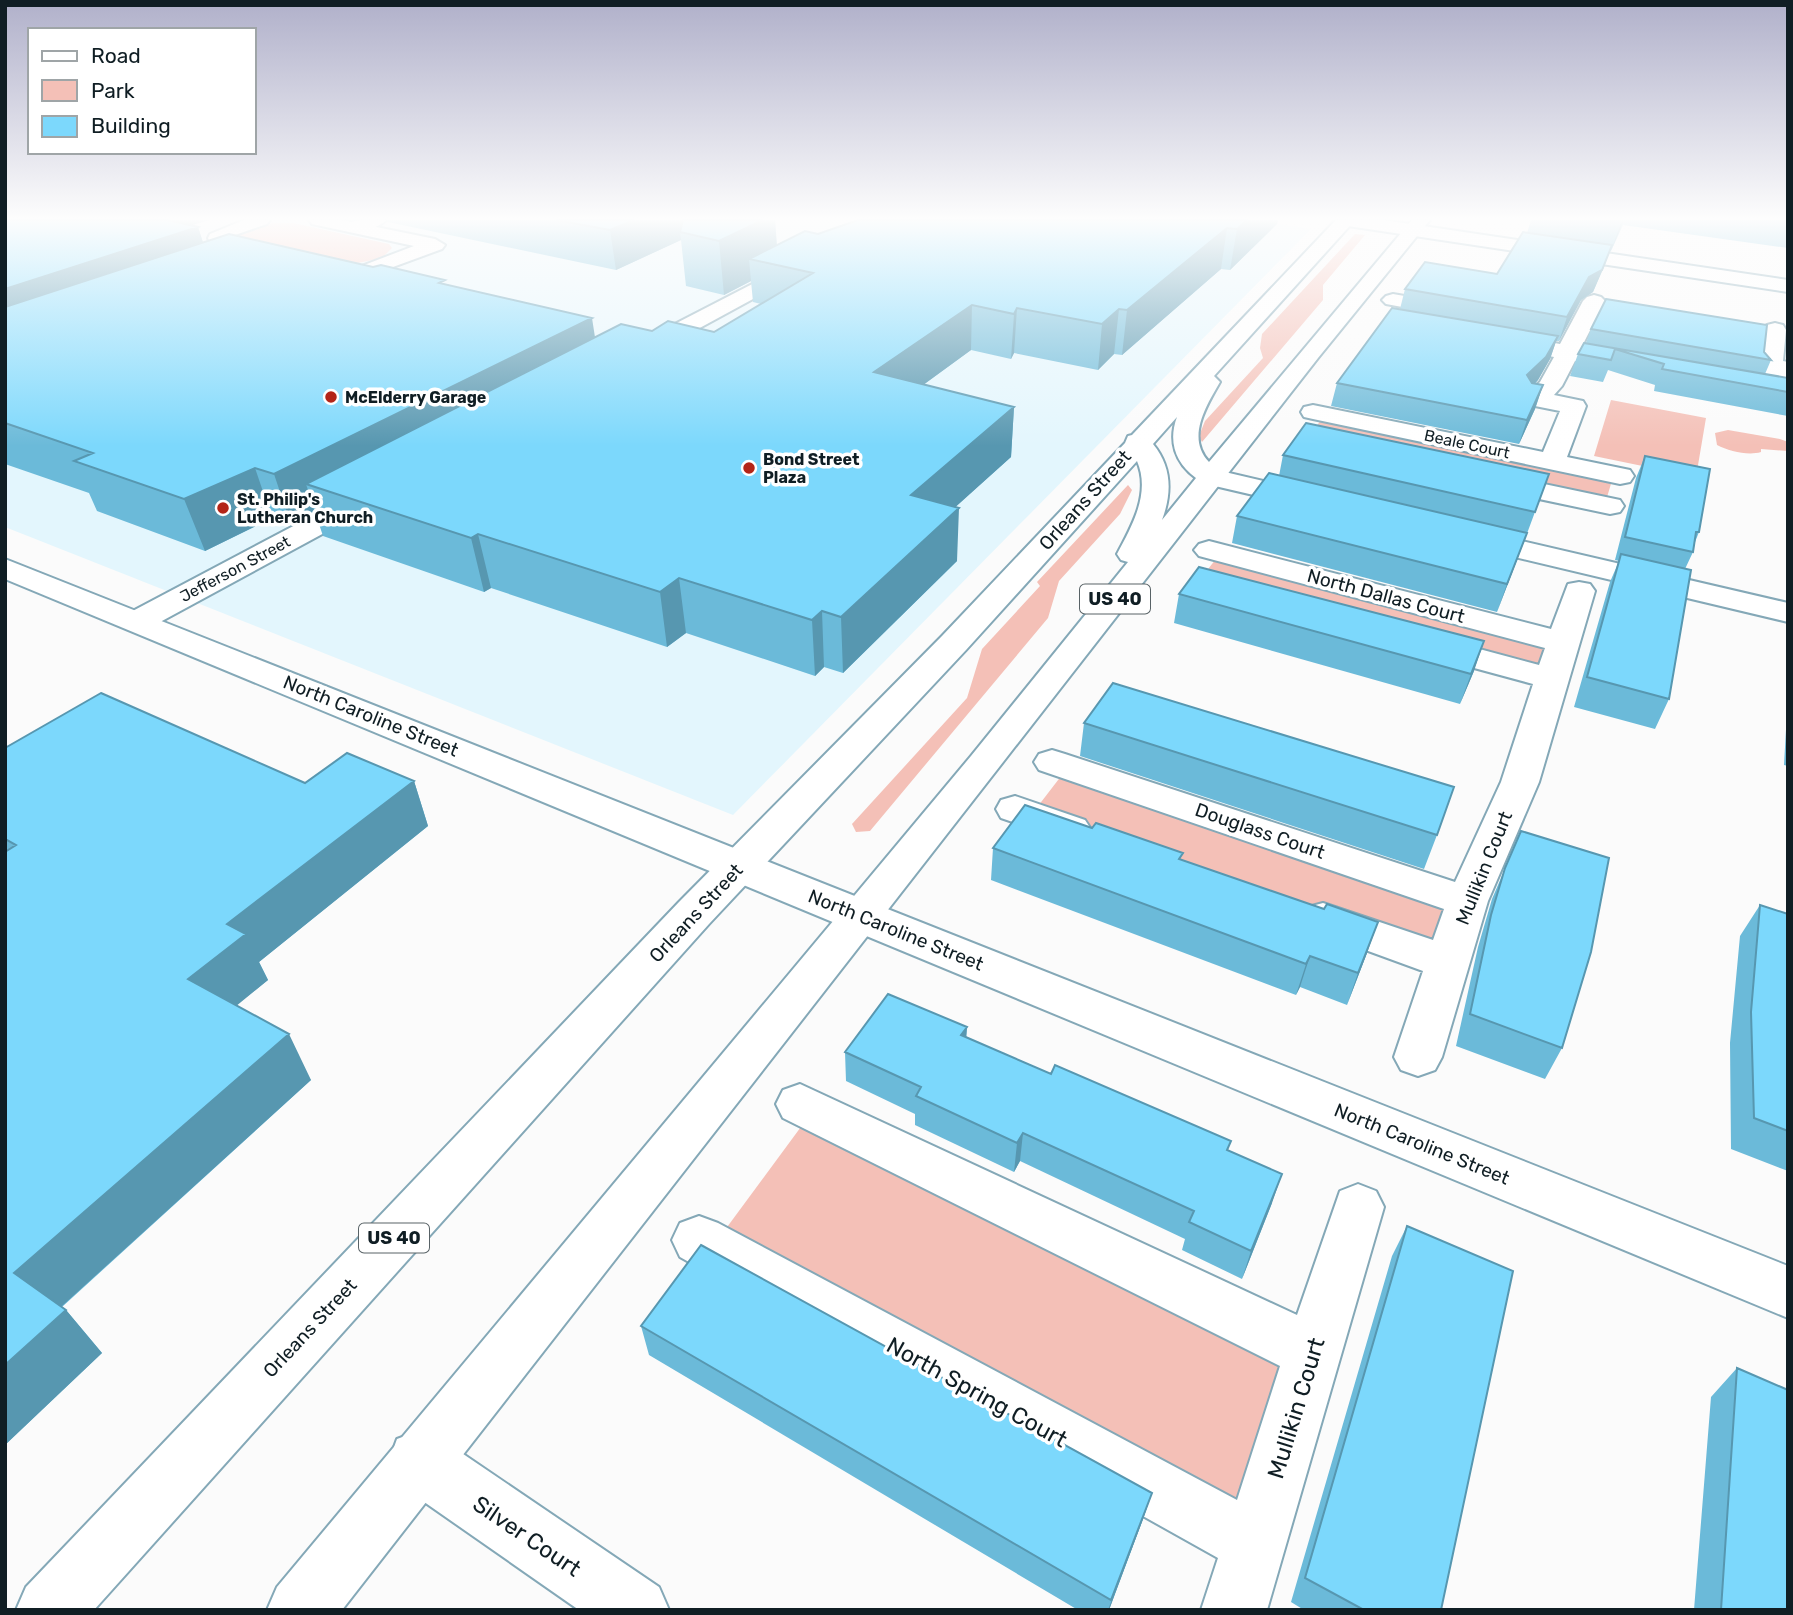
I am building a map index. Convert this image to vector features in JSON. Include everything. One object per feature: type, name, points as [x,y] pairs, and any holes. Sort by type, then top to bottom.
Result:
[{"type":"street","points":[[622,361],[744,295]]},
{"type":"street","name":"Orleans Street","points":[[49,1610],[740,866],[954,643],[1137,442],[1275,295]]},
{"type":"street","name":"US 40","points":[[300,1610],[1358,295]]},
{"type":"street","points":[[1552,462],[1574,406],[1534,399],[1550,386],[1594,300]]},
{"type":"street","points":[[1387,309],[1469,327],[1573,342],[1604,337]]},
{"type":"street","points":[[1499,319],[1650,367]]},
{"type":"street","points":[[1694,353],[1782,371],[1775,330]]},
{"type":"street","points":[[1235,338],[1191,411],[1185,445],[1190,459],[1198,470],[1212,477],[1335,506]]},
{"type":"street","points":[[1751,386],[1788,392]]},
{"type":"street","name":"Beale Court","points":[[1313,412],[1620,476]]},
{"type":"street","points":[[1100,619],[1153,512],[1155,484],[1152,462],[1147,451],[1137,442]]},
{"type":"street","name":"Beale Court","points":[[1465,475],[1610,506]]},
{"type":"street","name":"Jefferson Street","points":[[138,621],[389,486]]},
{"type":"street","points":[[1442,531],[1788,613]]},
{"type":"street","name":"North Dallas Court","points":[[1209,550],[1556,660]]},
{"type":"street","name":"North Caroline Street","points":[[5,568],[1788,1293]]},
{"type":"street","name":"Mullikin Court","points":[[1418,1057],[1467,901],[1520,782],[1579,592]]},
{"type":"street","name":"North Dallas Court","points":[[1402,638],[1556,660]]},
{"type":"street","name":"Douglass Court","points":[[1052,761],[1467,901]]},
{"type":"street","points":[[1015,809],[1107,842]]},
{"type":"street","points":[[1292,907],[1449,963]]},
{"type":"street","points":[[800,1104],[1313,1352]]},
{"type":"street","name":"Mullikin Court","points":[[1234,1610],[1358,1207]]},
{"type":"street","name":"North Spring Court","points":[[699,1240],[1255,1544]]},
{"type":"street","name":"Silver Court","points":[[419,1461],[636,1610]]},
{"type":"shaded area","points":[[5,295],[1246,295],[733,815],[5,527]]},
{"type":"green space","points":[[1298,295],[1323,295],[1323,300],[1202,442],[1199,436],[1205,421],[1263,358],[1260,348],[1262,334]]},
{"type":"green space","points":[[1611,400],[1706,418],[1696,477],[1594,456]]},
{"type":"green space","points":[[1324,416],[1613,477],[1605,504],[1307,439]]},
{"type":"green space","points":[[1728,430],[1780,439],[1788,442],[1788,451],[1761,449],[1761,452],[1745,453],[1717,445],[1715,433]]},
{"type":"green space","points":[[1128,485],[1132,490],[1120,514],[1059,581],[1048,618],[870,831],[856,832],[852,824],[967,698],[982,649],[1040,586],[1037,582]]},
{"type":"green space","points":[[1219,555],[1558,643],[1547,676],[1198,582]]},
{"type":"green space","points":[[1065,771],[1450,901],[1434,950],[1035,810]]},
{"type":"green space","points":[[806,1120],[1303,1358],[1250,1521],[719,1238]]},
{"type":"building","points":[[41,295],[493,295],[592,318],[274,474],[255,468],[184,499],[74,461],[93,453],[5,423],[5,307]]},
{"type":"building","name":"Bond Street Plaza","points":[[775,295],[1145,295],[1127,310],[1119,309],[1102,324],[1017,308],[1014,314],[972,305],[874,372],[1014,407],[911,495],[959,508],[841,617],[822,611],[812,620],[679,578],[660,592],[478,534],[471,538],[306,484],[621,324],[652,331],[668,321],[714,332]]},
{"type":"building","points":[[1442,295],[1579,295],[1567,317]]},
{"type":"building","points":[[1606,299],[1767,325],[1764,352],[1771,360],[1591,329]]},
{"type":"building","points":[[1392,308],[1558,336],[1546,357],[1527,375],[1532,383],[1543,385],[1527,420],[1337,383]]},
{"type":"building","points":[[1584,343],[1788,378],[1788,392],[1662,369],[1664,364],[1615,349],[1611,360],[1578,354]]},
{"type":"building","points":[[1306,423],[1549,474],[1535,512],[1283,455]]},
{"type":"building","points":[[1645,456],[1710,469],[1693,552],[1625,537]]},
{"type":"building","points":[[1269,473],[1527,533],[1507,584],[1237,516]]},
{"type":"building","points":[[1621,554],[1691,570],[1669,699],[1587,677]]},
{"type":"building","points":[[1199,567],[1484,641],[1471,674],[1179,594]]},
{"type":"building","points":[[1113,683],[1454,787],[1437,835],[1084,723]]},
{"type":"building","points":[[101,693],[305,783],[347,753],[414,781],[227,924],[246,934],[188,979],[289,1034],[14,1273],[66,1310],[5,1365],[5,852],[16,845],[5,839],[5,748]]},
{"type":"building","points":[[1025,805],[1092,828],[1096,823],[1183,853],[1179,859],[1324,909],[1327,904],[1378,922],[1358,973],[1310,956],[1306,964],[993,848]]},
{"type":"building","points":[[1521,831],[1609,858],[1591,952],[1562,1048],[1470,1014],[1491,915],[1505,868]]},
{"type":"building","points":[[1760,905],[1788,914],[1788,1131],[1754,1118],[1751,1012]]},
{"type":"building","points":[[888,994],[967,1027],[961,1035],[1051,1074],[1055,1065],[1231,1141],[1227,1150],[1282,1174],[1251,1251],[1189,1222],[1194,1211],[1023,1133],[1017,1143],[916,1096],[921,1087],[845,1052]]},
{"type":"building","points":[[1407,1226],[1513,1271],[1441,1610],[1364,1610],[1305,1578]]},
{"type":"building","points":[[701,1245],[1152,1493],[1111,1600],[641,1326]]},
{"type":"building","points":[[1737,1368],[1788,1390],[1788,1610],[1721,1610]]},
{"type":"place","name":"McElderry Garage","points":[[331,397]]},
{"type":"place","name":"Bond Street Plaza","points":[[749,468]]},
{"type":"place","name":"St. Philip's Lutheran Church","points":[[223,508]]}]
